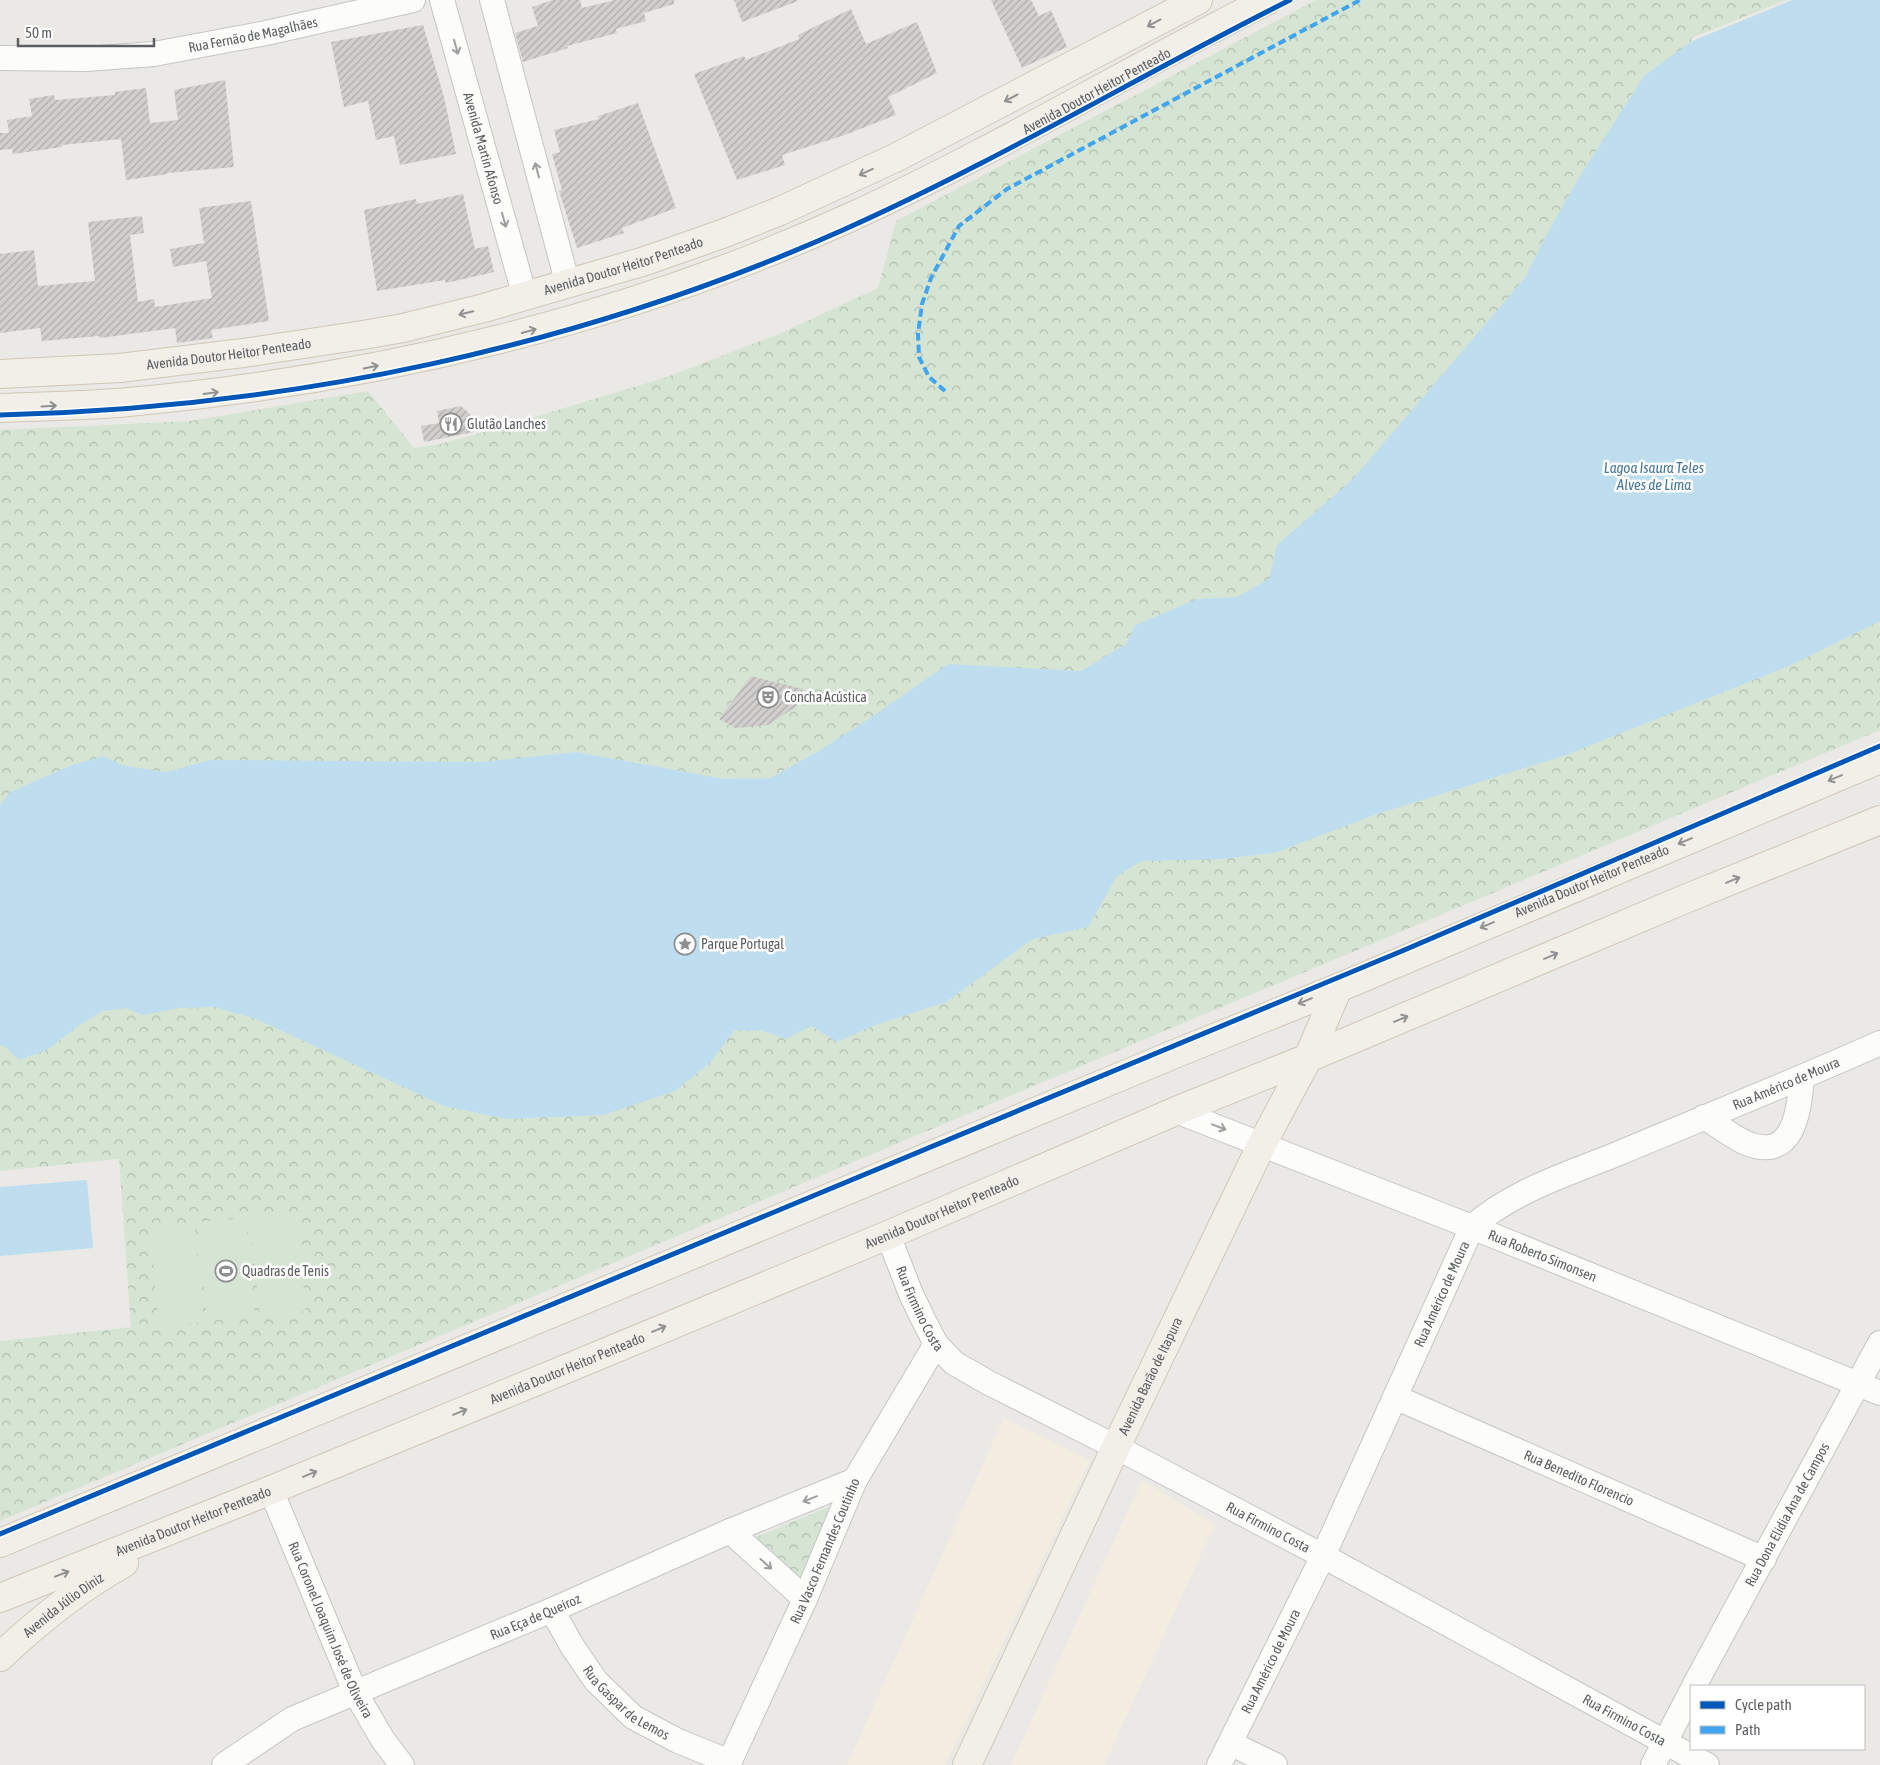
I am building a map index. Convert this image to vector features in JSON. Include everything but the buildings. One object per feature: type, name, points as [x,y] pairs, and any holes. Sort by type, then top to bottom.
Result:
[{"type":"main road","name":"Avenida Doutor Heitor Penteado","points":[[0,374],[120,368],[303,345],[403,328],[525,297],[645,261],[780,211],[894,158],[1198,0]]},
{"type":"main road","name":"Avenida Doutor Heitor Penteado","points":[[0,408],[125,402],[206,394],[289,382],[456,350],[609,308],[691,281],[851,217],[944,172],[1268,0]]},
{"type":"main road","name":"Avenida Doutor Heitor Penteado","points":[[0,1543],[1177,1053],[1338,988],[1880,759]]},
{"type":"main road","name":"Avenida Doutor Heitor Penteado","points":[[4,1597],[271,1490],[888,1235],[1176,1111],[1880,820]]},
{"type":"main road","name":"Avenida Barão de Itapura","points":[[967,1765],[1123,1451],[1270,1147],[1338,988]]},
{"type":"main road","name":"Avenida Barão de Itapura","points":[[1270,1147],[1317,1072],[1332,1056],[1370,1032]]},
{"type":"main road","name":"Avenida Barão de Itapura","points":[[985,1765],[1123,1451]]},
{"type":"main road","name":"Avenida Júlio Diniz","points":[[0,1657],[20,1638],[101,1576],[211,1514]]},
{"type":"main road","points":[[4,1597],[23,1592],[33,1594],[38,1602],[38,1613],[20,1638]]},
{"type":"street","name":"Rua Fernão de Magalhães","points":[[0,58],[86,59],[154,54],[266,33],[414,0]]},
{"type":"street","name":"Avenida Martin Afonso","points":[[442,0],[525,297]]},
{"type":"street","points":[[492,0],[568,285]]},
{"type":"street","name":"Rua Américo de Moura","points":[[1219,1765],[1323,1556],[1472,1227],[1488,1212],[1530,1190],[1802,1078],[1880,1043]]},
{"type":"street","points":[[1704,1117],[1744,1142],[1765,1148],[1782,1143],[1793,1128],[1799,1106],[1802,1078]]},
{"type":"street","name":"Rua Roberto Simonsen","points":[[1176,1111],[1472,1227],[1880,1393]]},
{"type":"street","name":"Rua Firmino Costa","points":[[888,1235],[911,1294],[936,1344],[954,1363],[989,1383],[1323,1556],[1707,1765]]},
{"type":"street","name":"Rua Dona Elidia Ana de Campos","points":[[1695,1685],[1880,1343]]},
{"type":"street","name":"Rua Vasco Fernandes Coutinho","points":[[729,1764],[805,1599],[855,1480],[936,1344]]},
{"type":"street","name":"Rua Benedito Florencio","points":[[1395,1397],[1764,1559]]},
{"type":"street","name":"Rua Eça de Queiroz","points":[[224,1765],[292,1719],[552,1610],[730,1531],[855,1480]]},
{"type":"street","name":"Rua Coronel Joaquim José de Oliveira","points":[[271,1490],[355,1692],[383,1740],[402,1765]]},
{"type":"street","points":[[730,1531],[805,1599]]},
{"type":"street","name":"Rua Gaspar de Lemos","points":[[552,1610],[572,1646],[596,1681],[633,1716],[678,1741],[729,1764]]},
{"type":"street","points":[[1653,1765],[1690,1694]]},
{"type":"street","points":[[1230,1743],[1275,1765]]},
{"type":"shaded area","points":[[1004,1418],[1090,1460],[945,1765],[847,1765]]},
{"type":"shaded area","points":[[1142,1480],[1215,1524],[1104,1765],[1011,1765]]},
{"type":"green space","name":"Parque Portugal","points":[[1316,0],[1880,0],[1880,730],[0,1521],[0,1341],[131,1327],[119,1159],[0,1171],[0,430],[190,421],[368,391],[414,448],[440,444],[495,429],[667,377],[781,333],[878,288],[896,221]]},
{"type":"green space","points":[[296,1213],[306,1311],[260,1316],[250,1218]]},
{"type":"green space","points":[[246,1218],[255,1316],[207,1321],[198,1222]]},
{"type":"green space","points":[[194,1223],[204,1322],[159,1326],[150,1227]]},
{"type":"green space","points":[[833,1505],[798,1584],[746,1541]]},
{"type":"water","name":"Lagoa Isaura Teles Alves de Lima","points":[[1792,0],[1880,0],[1880,621],[1791,665],[1566,755],[1377,814],[1277,852],[1225,859],[1141,861],[1117,876],[1088,927],[1033,939],[946,1002],[878,1024],[837,1042],[811,1026],[786,1039],[763,1031],[735,1030],[710,1063],[675,1091],[603,1115],[506,1119],[444,1106],[256,1019],[214,1007],[179,1008],[143,1015],[126,1008],[103,1011],[81,1024],[47,1050],[19,1060],[5,1047],[0,1045],[0,805],[10,792],[72,765],[103,756],[125,766],[167,772],[210,760],[482,762],[576,752],[724,779],[770,778],[817,752],[867,720],[948,664],[1081,671],[1126,644],[1135,625],[1197,599],[1237,597],[1269,579],[1277,545],[1352,480],[1524,279],[1575,184],[1644,76],[1692,41]]},
{"type":"water","points":[[87,1180],[93,1248],[0,1256],[0,1187]]},
{"type":"pier","points":[[1786,0],[1792,0],[1692,41],[1691,38]]},
{"type":"marked path","points":[[945,391],[929,377],[919,357],[918,334],[922,304],[931,278],[959,226],[1007,189],[1360,0]]},
{"type":"cycle path","points":[[0,415],[108,410],[216,400],[324,385],[430,364],[536,339],[640,308],[743,272],[900,204],[1290,0]]},
{"type":"cycle path","points":[[0,1534],[1402,951],[1880,746]]},
{"type":"place","name":"Glutão Lanches","points":[[451,424]]},
{"type":"place","name":"Concha Acústica","points":[[768,697]]},
{"type":"place","name":"Parque Portugal","points":[[685,944]]},
{"type":"place","name":"Quadras de Tenis","points":[[226,1271]]}]
